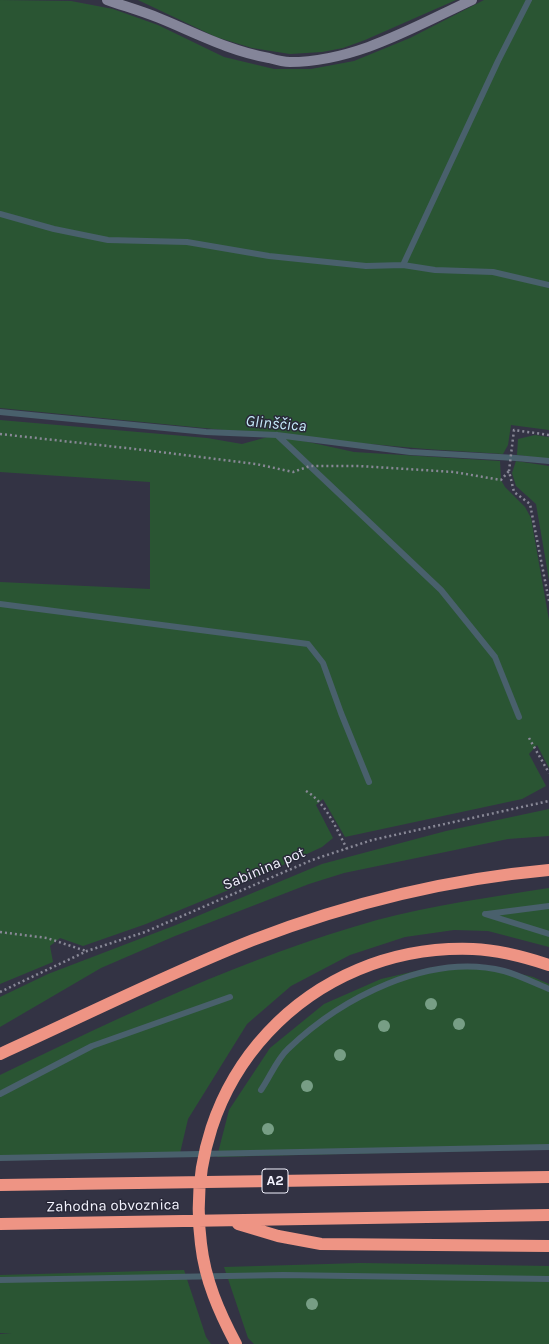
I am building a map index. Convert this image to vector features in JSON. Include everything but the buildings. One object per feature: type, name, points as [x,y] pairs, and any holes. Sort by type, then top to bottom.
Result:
[{"type":"highway","points":[[0,1054],[202,962],[308,921],[416,891],[470,880],[549,870]]},
{"type":"highway","points":[[236,1344],[222,1317],[208,1281],[201,1245],[198,1206],[201,1170],[209,1132],[231,1080],[260,1040],[286,1013],[331,982],[366,967],[419,952],[456,949],[495,951],[549,965]]},
{"type":"highway","name":"A2","points":[[0,1185],[549,1177]]},
{"type":"highway","name":"Zahodna obvoznica","points":[[0,1224],[549,1215]]},
{"type":"highway","points":[[227,1221],[278,1236],[321,1244],[448,1243],[549,1246]]},
{"type":"street","points":[[107,0],[159,18],[218,44],[250,55],[288,62],[322,59],[364,49],[405,32],[472,0]]},
{"type":"path","points":[[549,435],[514,430],[510,471],[514,492],[530,504],[549,601]]},
{"type":"path","points":[[0,434],[256,464],[293,472],[310,466],[360,466],[454,472],[502,480],[510,471]]},
{"type":"path","points":[[529,738],[549,773]]},
{"type":"path","points":[[306,791],[322,804],[347,848]]},
{"type":"path","name":"Sabinina pot","points":[[0,992],[86,951],[145,932],[312,860],[372,840],[446,822],[549,801]]},
{"type":"path","points":[[0,932],[47,938],[86,951]]},
{"type":"green space","points":[[0,0],[71,1],[113,9],[158,25],[224,57],[274,69],[311,69],[354,61],[410,38],[484,0],[549,0],[549,430],[511,425],[508,445],[503,454],[426,449],[281,436],[354,452],[500,461],[501,480],[505,487],[525,507],[531,518],[549,620],[549,768],[537,745],[529,754],[546,786],[522,799],[345,837],[323,799],[316,805],[333,838],[322,847],[231,889],[146,924],[83,946],[60,938],[50,946],[53,962],[0,984],[0,582],[150,589],[150,482],[0,472],[0,420],[207,438],[242,444],[275,435],[0,408]]},
{"type":"green space","points":[[138,0],[456,0],[365,40],[343,48],[322,52],[290,54],[252,48],[216,37]]},
{"type":"green space","points":[[535,435],[549,437],[549,459],[517,455],[518,439]]},
{"type":"green space","points":[[516,461],[549,466],[549,580],[536,504],[516,486],[512,473]]},
{"type":"green space","points":[[549,809],[549,836],[508,839],[344,873],[309,884],[175,936],[101,968],[0,1027],[0,997],[48,974],[176,925],[322,864],[446,831]]},
{"type":"green space","points":[[549,888],[549,947],[488,931],[454,930],[405,937],[350,955],[291,986],[247,1024],[188,1119],[180,1153],[0,1158],[0,1075],[185,989],[328,935],[377,920],[419,910]]},
{"type":"green space","points":[[488,966],[533,977],[549,984],[549,1149],[217,1157],[229,1110],[270,1048],[324,1004],[381,979],[433,967]]},
{"type":"green space","points":[[361,1263],[549,1266],[549,1344],[254,1344],[248,1338],[224,1267]]},
{"type":"green space","points":[[184,1270],[206,1337],[211,1344],[0,1344],[0,1334],[12,1333],[0,1333],[0,1275]]},
{"type":"waterway","points":[[403,265],[498,61],[529,0]]},
{"type":"waterway","points":[[0,214],[54,229],[108,240],[187,242],[269,256],[366,266],[403,265],[435,270],[493,272],[549,285]]},
{"type":"waterway","name":"Glinščica","points":[[0,412],[206,432],[277,435],[410,452],[549,461]]},
{"type":"waterway","points":[[277,435],[441,590],[495,657],[519,717]]},
{"type":"waterway","points":[[0,604],[308,644],[323,663],[341,713],[369,782]]},
{"type":"waterway","points":[[487,914],[549,906]]},
{"type":"waterway","points":[[485,914],[549,934]]},
{"type":"waterway","points":[[261,1090],[284,1053],[309,1030],[360,997],[388,984],[417,974],[446,968],[475,967],[504,971],[549,989]]},
{"type":"waterway","points":[[0,1094],[92,1046],[230,997]]},
{"type":"waterway","points":[[0,1158],[549,1147]]},
{"type":"waterway","points":[[0,1280],[283,1275],[549,1279]]}]
